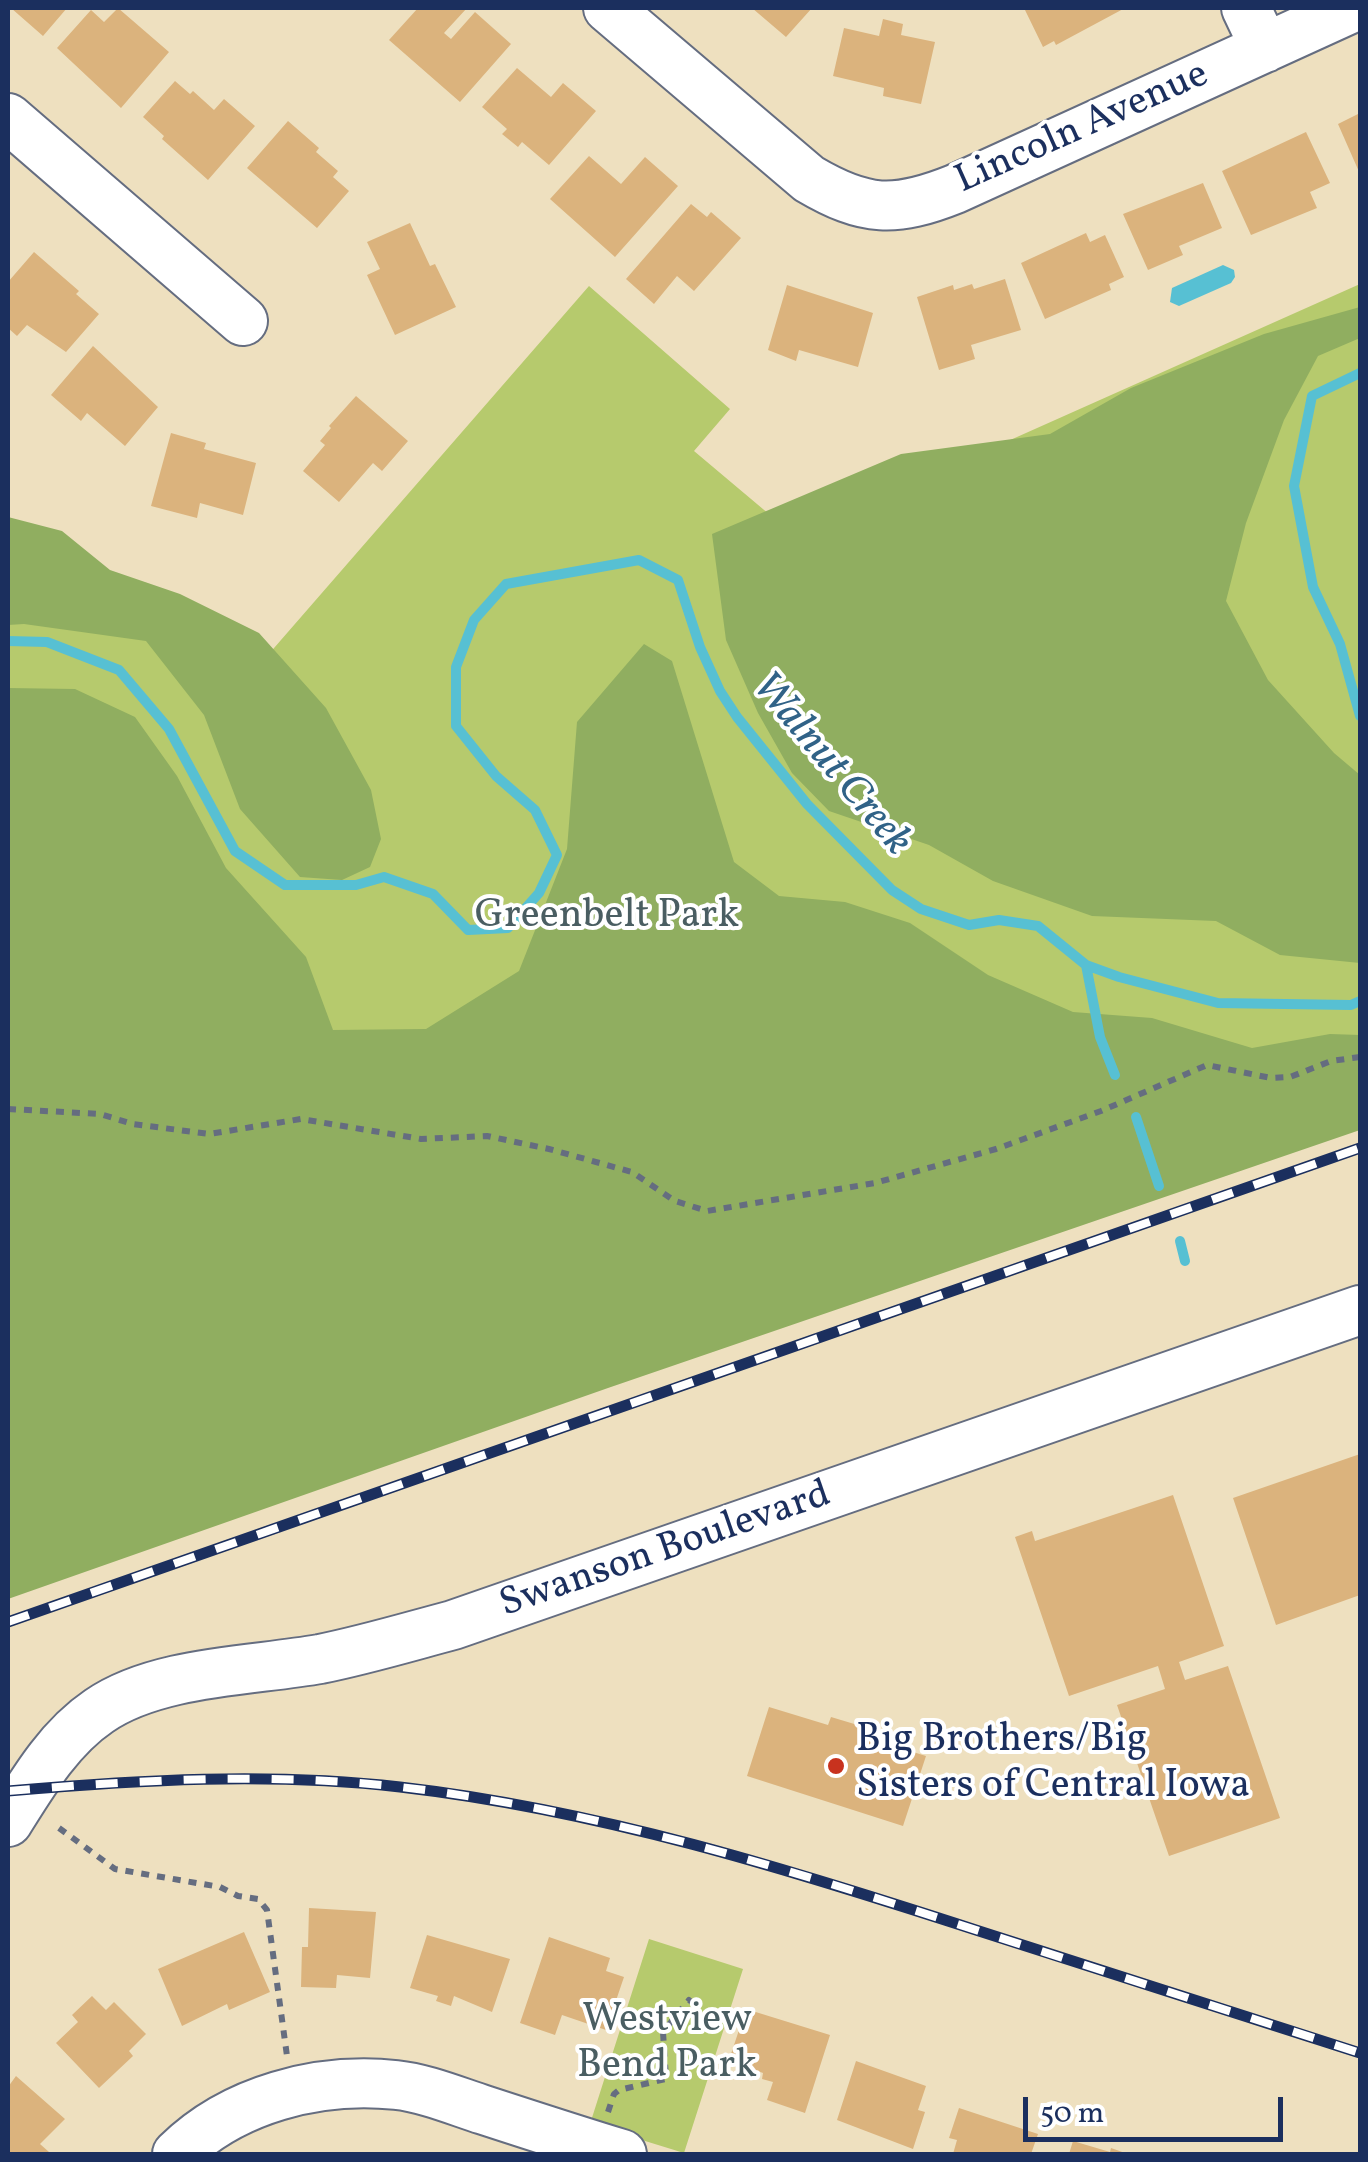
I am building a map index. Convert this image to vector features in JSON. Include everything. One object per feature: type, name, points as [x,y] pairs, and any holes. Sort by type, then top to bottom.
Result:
[{"type":"street","name":"Lincoln Avenue","points":[[608,8],[809,179],[839,197],[878,207],[918,204],[1255,28],[1352,8]]},
{"type":"street","points":[[8,118],[243,321]]},
{"type":"street","name":"Swanson Boulevard","points":[[8,1822],[49,1758],[99,1711],[133,1693],[180,1681],[349,1653],[453,1625],[1360,1310]]},
{"type":"street","points":[[177,2154],[222,2120],[264,2100],[354,2082],[400,2085],[610,2150]]},
{"type":"path","points":[[8,1109],[100,1114],[133,1124],[209,1134],[301,1120],[421,1139],[486,1136],[632,1172],[676,1202],[707,1211],[876,1183],[996,1150],[1101,1111],[1207,1065],[1271,1078],[1290,1077],[1331,1061],[1360,1057]]},
{"type":"path","points":[[59,1828],[115,1869],[220,1887],[263,1903],[286,2052],[296,2091]]},
{"type":"path","points":[[610,2150],[614,2094],[666,2078],[663,2032],[689,2000],[694,2004],[691,2008]]},
{"type":"green space","name":"Greenbelt Park","points":[[1360,284],[1360,1107],[8,1579],[8,569],[89,570],[234,694],[589,286],[730,409],[694,451],[795,536]]},
{"type":"green space","points":[[1360,307],[1360,338],[1318,356],[1284,420],[1246,523],[1226,601],[1268,680],[1334,753],[1360,775],[1360,963],[1280,955],[1216,921],[1092,916],[993,881],[929,845],[829,811],[792,773],[758,713],[726,640],[712,534],[901,454],[1050,434],[1131,388],[1264,334]]},
{"type":"green space","points":[[8,517],[62,531],[110,570],[180,594],[259,633],[326,708],[371,790],[381,839],[370,867],[342,880],[300,877],[240,809],[204,715],[146,641],[8,625]]},
{"type":"green space","points":[[644,644],[672,661],[734,862],[779,896],[845,902],[910,923],[988,975],[1073,1012],[1152,1018],[1252,1048],[1330,1034],[1360,1035],[1360,1130],[8,1599],[8,688],[75,689],[135,717],[177,776],[226,868],[306,957],[333,1030],[426,1029],[519,971],[567,849],[577,722]]},
{"type":"green space","name":"Westview Bend Park","points":[[649,1939],[743,1969],[684,2153],[590,2124]]},
{"type":"water","points":[[1223,265],[1234,270],[1231,283],[1179,306],[1170,302],[1172,288]]},
{"type":"building","points":[[11,8],[67,8],[43,36]]},
{"type":"building","points":[[118,8],[169,52],[121,108],[57,48],[91,10],[104,22]]},
{"type":"building","points":[[418,8],[467,8],[444,33],[451,39],[475,12],[511,44],[460,102],[389,40]]},
{"type":"building","points":[[752,8],[812,8],[786,37]]},
{"type":"building","points":[[1125,8],[1056,45],[1054,41],[1043,47],[1025,10]]},
{"type":"building","points":[[883,19],[903,24],[901,35],[935,42],[921,104],[883,96],[884,88],[833,76],[844,28],[879,36]]},
{"type":"building","points":[[517,68],[551,97],[563,83],[596,111],[549,165],[522,142],[518,147],[502,134],[507,129],[482,107]]},
{"type":"building","points":[[175,81],[214,110],[224,99],[255,126],[208,180],[143,117]]},
{"type":"building","points":[[1360,113],[1360,174],[1338,124]]},
{"type":"building","points":[[288,121],[319,148],[316,152],[338,171],[333,177],[349,191],[317,228],[247,168]]},
{"type":"building","points":[[1306,132],[1330,183],[1310,192],[1317,208],[1251,235],[1222,171]]},
{"type":"building","points":[[589,156],[621,184],[645,157],[678,186],[615,257],[550,199]]},
{"type":"building","points":[[1203,183],[1222,228],[1179,246],[1183,255],[1148,270],[1123,214]]},
{"type":"building","points":[[691,204],[707,217],[711,212],[741,238],[694,291],[677,276],[654,304],[626,279]]},
{"type":"building","points":[[410,223],[430,266],[435,264],[456,307],[395,335],[367,275],[380,269],[367,242]]},
{"type":"building","points":[[1086,233],[1090,242],[1105,235],[1124,277],[1109,284],[1111,290],[1045,319],[1021,263]]},
{"type":"building","points":[[34,252],[99,314],[66,352],[27,325],[17,336],[8,328],[8,282]]},
{"type":"building","points":[[1005,279],[1021,330],[971,345],[975,359],[939,370],[917,297],[953,285],[954,290],[972,284],[974,289]]},
{"type":"building","points":[[787,285],[873,313],[858,367],[799,350],[796,361],[768,350]]},
{"type":"building","points":[[93,346],[158,407],[125,446],[87,413],[81,421],[51,395]]},
{"type":"building","points":[[356,396],[408,441],[382,471],[373,463],[339,502],[303,471],[325,445],[320,441],[329,426]]},
{"type":"building","points":[[171,433],[206,443],[204,449],[256,463],[243,515],[200,503],[197,518],[151,506]]},
{"type":"building","points":[[1360,1454],[1360,1595],[1276,1625],[1233,1498]]},
{"type":"building","points":[[1173,1495],[1224,1646],[1179,1662],[1185,1680],[1228,1666],[1280,1818],[1169,1856],[1117,1705],[1165,1689],[1158,1666],[1069,1696],[1015,1537],[1032,1531],[1035,1541]]},
{"type":"building","name":"Big Brothers/Big Sisters of Central Iowa","points":[[769,1707],[828,1725],[831,1717],[871,1729],[868,1738],[926,1756],[903,1826],[747,1776]]},
{"type":"building","points":[[309,1908],[376,1912],[370,1978],[337,1975],[336,1988],[301,1987],[302,1947],[308,1947]]},
{"type":"building","points":[[244,1932],[270,1992],[229,2010],[227,2004],[182,2026],[158,1969]]},
{"type":"building","points":[[427,1935],[510,1959],[492,2012],[454,1996],[451,2006],[436,2001],[438,1996],[410,1988]]},
{"type":"building","points":[[549,1937],[610,1958],[606,1971],[624,1977],[606,2030],[562,2015],[555,2035],[520,2023]]},
{"type":"building","points":[[92,1996],[106,2010],[114,2002],[146,2034],[129,2051],[133,2056],[99,2088],[56,2043],[78,2022],[72,2015]]},
{"type":"building","points":[[746,2009],[830,2035],[805,2113],[767,2100],[773,2082],[762,2079],[763,2073],[729,2060]]},
{"type":"building","points":[[856,2061],[926,2086],[918,2110],[925,2112],[913,2149],[837,2120]]},
{"type":"building","points":[[16,2076],[65,2119],[40,2144],[47,2154],[8,2154],[8,2087]]},
{"type":"building","points":[[959,2108],[1038,2134],[1031,2154],[953,2154],[957,2140],[949,2138]]},
{"type":"building","points":[[1073,2141],[1110,2152],[1111,2148],[1128,2154],[1069,2154]]},
{"type":"waterway","name":"Walnut Creek","points":[[1360,373],[1312,396],[1294,486],[1313,587],[1340,644],[1360,716]]},
{"type":"waterway","name":"Walnut Creek","points":[[8,641],[47,642],[119,670],[169,729],[235,851],[285,885],[356,885],[384,877],[433,894],[468,930],[508,928],[539,893],[557,855],[535,810],[496,776],[456,726],[456,667],[474,620],[506,584],[639,560],[678,580],[700,647],[720,691],[807,804],[892,890],[921,909],[969,925],[999,920],[1038,926],[1086,965],[1218,1003],[1351,1005],[1360,1001]]},
{"type":"waterway","points":[[1086,965],[1100,1037],[1115,1075]]},
{"type":"waterway","points":[[1136,1117],[1159,1186]]},
{"type":"waterway","points":[[1180,1241],[1185,1261]]},
{"type":"railway","points":[[8,1622],[1360,1148]]},
{"type":"railway","points":[[8,1791],[155,1781],[302,1780],[400,1787],[548,1810],[693,1844],[836,1886],[1360,2053]]},
{"type":"place","name":"Big Brothers/Big Sisters of Central Iowa","points":[[836,1766]]}]
